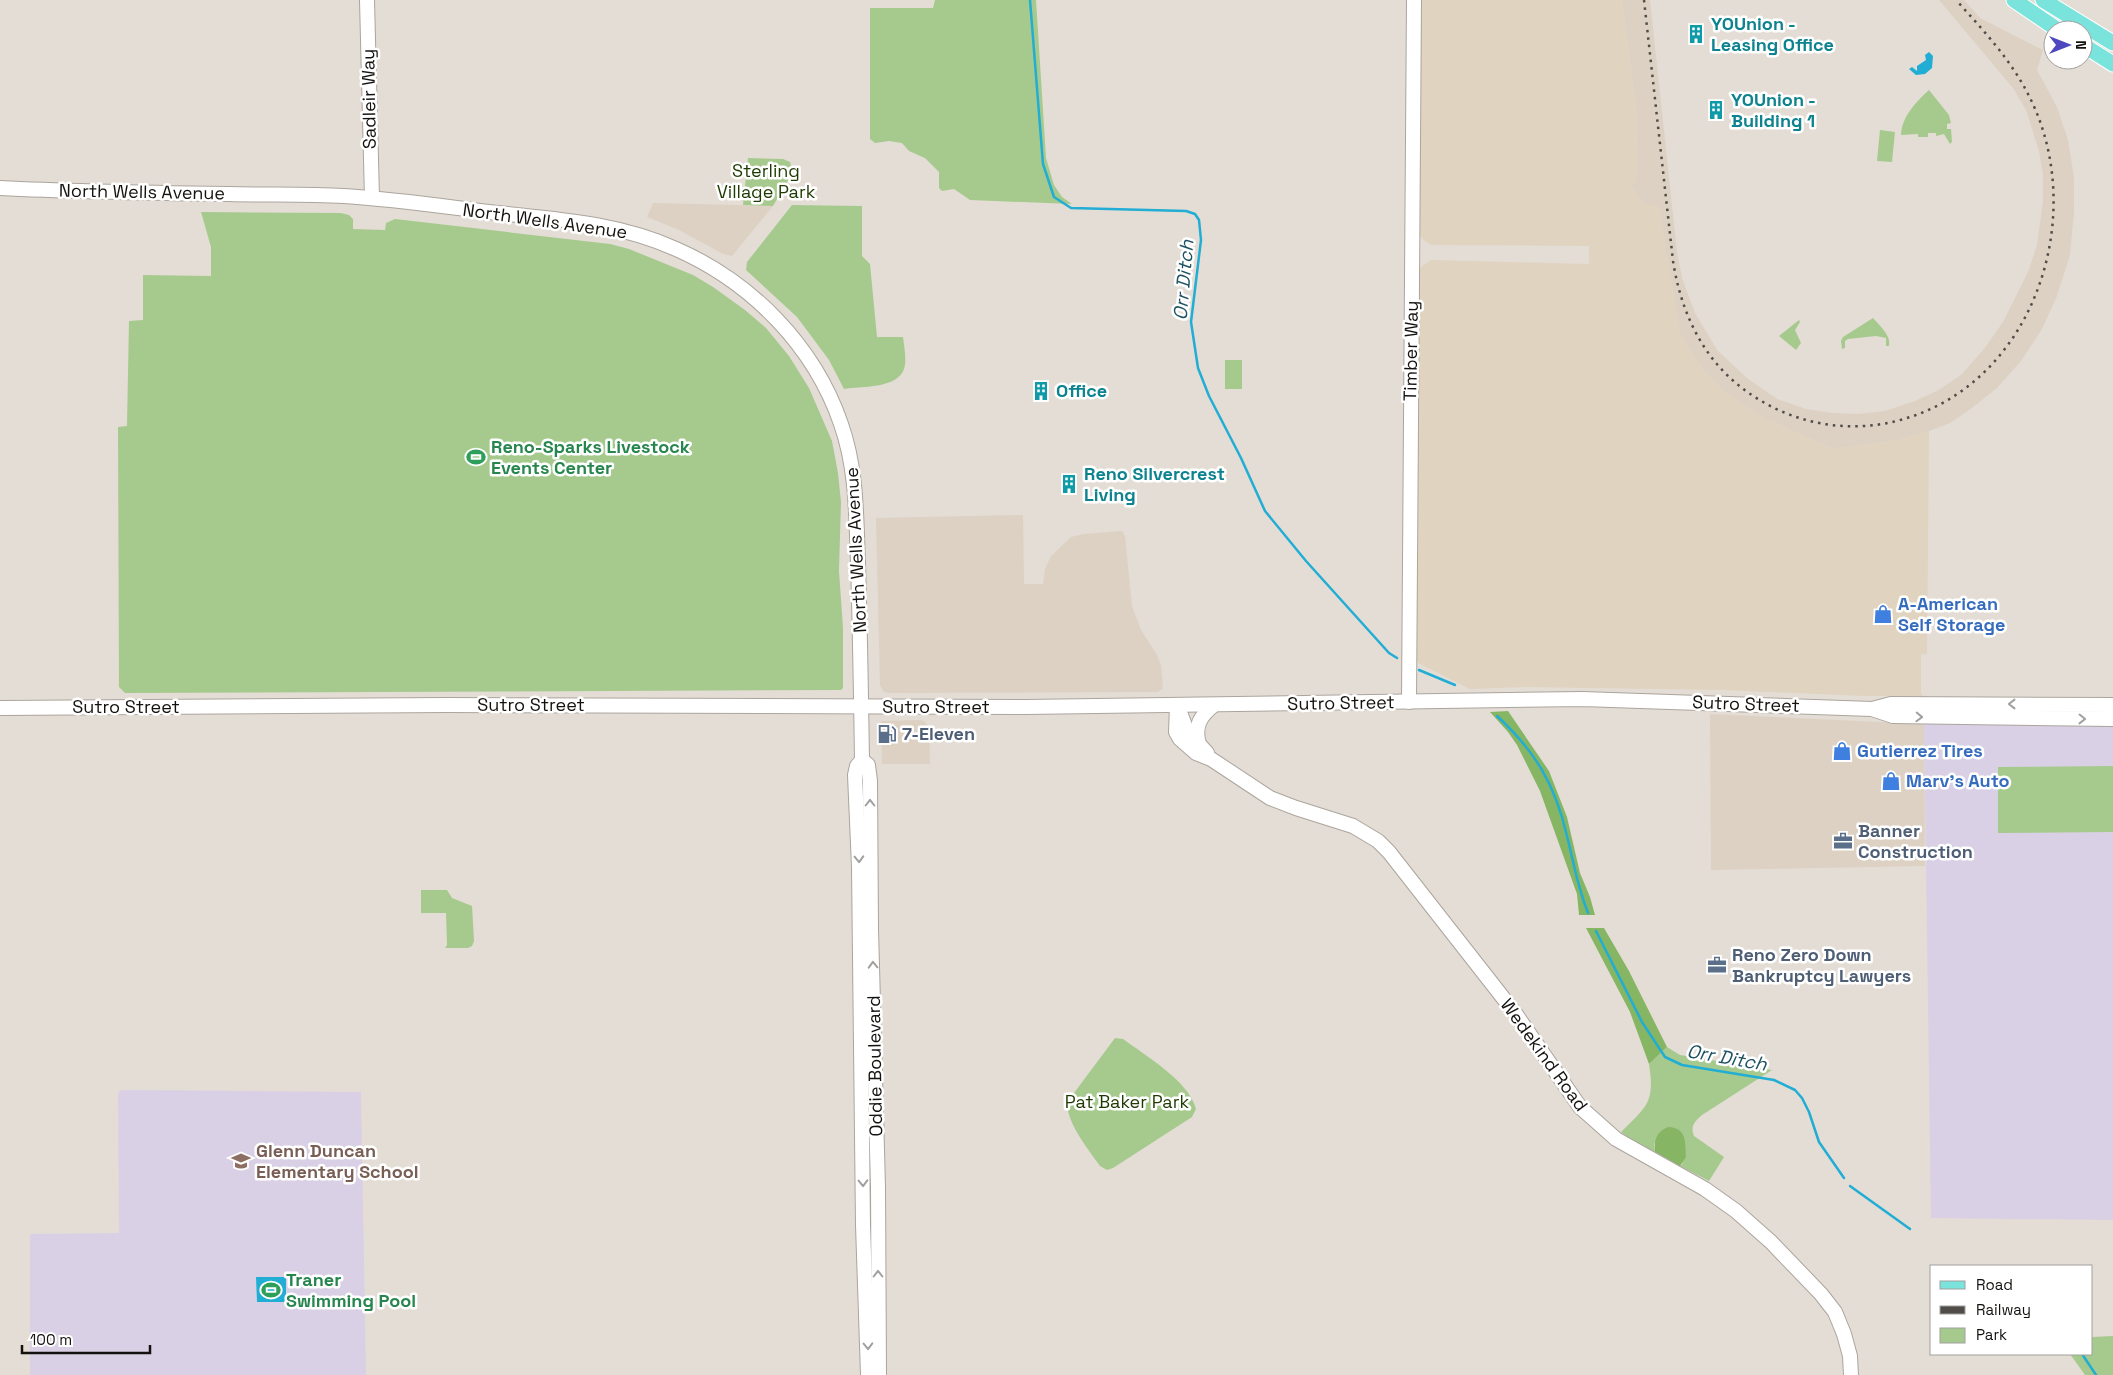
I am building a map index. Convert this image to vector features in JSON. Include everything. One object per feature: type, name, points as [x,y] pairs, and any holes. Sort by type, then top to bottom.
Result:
[{"type":"main road","name":"Sadleir Way","points":[[367,0],[372,198]]},
{"type":"main road","name":"Timber Way","points":[[1409,702],[1414,0]]},
{"type":"main road","points":[[2014,0],[2043,20]]},
{"type":"main road","points":[[2043,0],[2113,43]]},
{"type":"main road","points":[[2093,51],[2113,64]]},
{"type":"main road","name":"North Wells Avenue","points":[[0,188],[372,198],[566,220],[607,227],[641,235],[690,255],[757,300],[785,326],[822,380],[834,406],[850,451],[855,494],[861,707]]},
{"type":"main road","name":"Sutro Street","points":[[0,708],[444,705],[1177,706],[1582,699],[1872,709],[1891,704],[2113,705]]},
{"type":"main road","points":[[1199,745],[1197,726],[1205,713],[1214,705]]},
{"type":"main road","name":"Wedekind Road","points":[[1177,706],[1188,731],[1199,745],[1205,749],[1210,759]]},
{"type":"main road","name":"Wedekind Road","points":[[1177,706],[1175,724],[1180,739],[1196,753],[1210,759],[1270,798],[1353,826],[1378,841],[1389,852],[1515,1014],[1580,1107],[1616,1139],[1705,1189],[1736,1211],[1771,1242],[1821,1294],[1835,1312],[1844,1334],[1850,1356],[1851,1375]]},
{"type":"main road","name":"Oddie Boulevard","points":[[861,707],[862,760],[857,766],[855,775],[859,867],[863,1225],[868,1375]]},
{"type":"main road","name":"Sutro Street","points":[[1872,709],[1892,716],[2113,719]]},
{"type":"main road","name":"Oddie Boulevard","points":[[862,760],[868,765],[870,782],[871,929],[878,1178],[879,1375]]},
{"type":"shaded area","points":[[1420,0],[1622,0],[1636,107],[1637,164],[1636,179],[1631,186],[1644,205],[1659,206],[1680,333],[1701,367],[1723,391],[1757,415],[1834,449],[1899,440],[1929,431],[1927,654],[1921,654],[1921,693],[1923,696],[1865,696],[1723,690],[1526,687],[1470,689],[1416,662],[1418,275],[1421,267],[1431,260],[1589,264],[1589,246],[1432,245],[1420,236],[1418,230]]},
{"type":"shaded area","points":[[1622,0],[1650,0],[1677,252],[1682,278],[1695,313],[1717,350],[1747,378],[1777,399],[1806,409],[1832,413],[1858,414],[1885,411],[1915,401],[1939,390],[1962,374],[1984,349],[2003,322],[2028,272],[2037,245],[2043,201],[2043,175],[2039,151],[2026,110],[2013,88],[1939,0],[1964,0],[1980,18],[2043,50],[2037,70],[2057,107],[2068,140],[2074,177],[2074,212],[2070,255],[2057,296],[2042,329],[2021,361],[1997,388],[1950,423],[1929,431],[1899,440],[1834,449],[1757,415],[1723,391],[1701,367],[1680,334],[1659,207],[1644,205],[1631,186],[1636,179],[1637,164],[1636,107]]},
{"type":"shaded area","points":[[653,203],[773,206],[732,256],[723,254],[679,230],[647,217]]},
{"type":"shaded area","points":[[1023,515],[1024,584],[1043,584],[1045,569],[1051,556],[1071,537],[1122,531],[1125,536],[1132,606],[1141,630],[1156,653],[1161,665],[1163,688],[1158,692],[888,693],[883,691],[880,685],[876,518]]},
{"type":"shaded area","points":[[1710,714],[1924,724],[1925,866],[1711,870]]},
{"type":"shaded area","points":[[881,721],[924,721],[929,727],[930,764],[882,764]]},
{"type":"shaded area","points":[[1924,724],[2113,725],[2113,1220],[1931,1218]]},
{"type":"shaded area","points":[[119,1091],[361,1092],[366,1375],[30,1375],[30,1234],[119,1233],[118,1096]]},
{"type":"green space","points":[[935,0],[1036,0],[1046,158],[1054,185],[1062,197],[1072,204],[970,200],[954,189],[942,191],[939,188],[939,172],[925,158],[909,151],[902,143],[889,141],[875,143],[870,139],[870,8],[933,8]]},
{"type":"green space","points":[[1929,90],[1949,115],[1951,123],[1947,124],[1947,129],[1951,129],[1952,142],[1950,144],[1944,134],[1936,136],[1936,133],[1928,133],[1928,137],[1918,137],[1918,134],[1901,135],[1907,116]]},
{"type":"green space","points":[[1880,130],[1895,132],[1892,162],[1877,161]]},
{"type":"green space","name":"Sterling Village Park","points":[[748,158],[783,159],[790,162],[793,172],[773,206],[743,205]]},
{"type":"green space","points":[[792,205],[862,206],[862,256],[870,264],[877,337],[903,337],[905,365],[900,375],[894,380],[878,385],[844,389],[829,360],[797,317],[746,270],[747,262]]},
{"type":"green space","name":"Reno-Sparks Livestock Events Center","points":[[201,212],[341,213],[349,215],[353,219],[353,229],[385,230],[386,223],[395,219],[610,244],[629,249],[693,275],[745,310],[766,328],[789,356],[809,388],[832,441],[841,502],[839,571],[843,628],[843,688],[841,690],[125,693],[119,687],[118,427],[127,426],[129,321],[143,320],[143,275],[211,276],[211,247]]},
{"type":"green space","points":[[1873,318],[1887,334],[1889,346],[1886,346],[1886,338],[1876,336],[1848,339],[1845,341],[1845,348],[1842,349],[1841,341],[1843,337]]},
{"type":"green space","points":[[1799,320],[1800,322],[1795,330],[1801,343],[1796,350],[1779,336]]},
{"type":"green space","points":[[1225,360],[1242,360],[1242,389],[1225,389]]},
{"type":"green space","points":[[1508,711],[1549,771],[1567,817],[1580,873],[1595,915],[1579,915],[1577,894],[1540,791],[1517,745],[1490,712]]},
{"type":"green space","points":[[2113,766],[2113,832],[1998,833],[1998,767]]},
{"type":"green space","points":[[421,890],[447,890],[452,898],[472,906],[474,941],[472,946],[468,948],[445,948],[447,945],[446,913],[421,913]]},
{"type":"green space","points":[[1586,928],[1604,928],[1629,971],[1667,1047],[1649,1064],[1630,1012]]},
{"type":"green space","name":"Pat Baker Park","points":[[1115,1038],[1123,1039],[1166,1070],[1185,1089],[1196,1109],[1192,1117],[1107,1170],[1100,1166],[1078,1135],[1070,1117],[1068,1101]]},
{"type":"green space","points":[[1667,1047],[1680,1055],[1772,1070],[1702,1115],[1694,1124],[1694,1136],[1724,1157],[1709,1181],[1680,1166],[1683,1163],[1654,1143],[1655,1152],[1633,1141],[1621,1132],[1647,1103],[1651,1087],[1649,1064]]},
{"type":"green space","points":[[1668,1127],[1679,1130],[1684,1136],[1686,1157],[1680,1166],[1655,1152],[1657,1137],[1661,1131]]},
{"type":"green space","points":[[2113,1336],[2113,1375],[2085,1375],[2071,1355],[2093,1355],[2093,1337]]},
{"type":"water","points":[[1929,52],[1933,56],[1932,68],[1925,74],[1916,75],[1909,69],[1912,67],[1917,71],[1917,66],[1926,60],[1925,55]]},
{"type":"water","name":"Traner Swimming Pool","points":[[256,1277],[286,1277],[286,1302],[257,1302]]},
{"type":"waterway","name":"Orr Ditch","points":[[1030,0],[1043,164],[1054,197],[1071,208],[1186,211],[1195,214],[1199,220],[1201,240],[1191,322],[1198,368],[1209,396],[1241,458],[1265,511],[1306,561],[1389,653],[1397,658]]},
{"type":"waterway","name":"Orr Ditch","points":[[1419,670],[1455,685]]},
{"type":"waterway","name":"Orr Ditch","points":[[1497,716],[1533,756],[1550,784],[1562,817],[1578,884],[1588,913]]},
{"type":"waterway","name":"Orr Ditch","points":[[1596,931],[1642,1022],[1665,1057],[1682,1065],[1774,1080],[1795,1090],[1802,1098],[1809,1112],[1819,1142],[1844,1178]]},
{"type":"waterway","name":"Orr Ditch","points":[[1850,1186],[1910,1229]]},
{"type":"waterway","name":"Orr Ditch","points":[[2083,1355],[2096,1375]]},
{"type":"railway","points":[[1644,0],[1673,261],[1677,282],[1690,322],[1711,357],[1724,372],[1740,387],[1758,399],[1787,414],[1802,419],[1818,423],[1850,426],[1882,424],[1933,408],[1975,380],[2009,343],[2034,299],[2049,250],[2054,199],[2048,148],[2031,100],[2007,60],[1956,0]]},
{"type":"place","name":"YOUnion - Leasing Office","points":[[1696,34]]},
{"type":"place","name":"YOUnion - Building 1","points":[[1716,110]]},
{"type":"place","name":"Office","points":[[1041,391]]},
{"type":"place","name":"Reno-Sparks Livestock Events Center","points":[[476,457]]},
{"type":"place","name":"Reno Silvercrest Living","points":[[1069,484]]},
{"type":"place","name":"A-American Self Storage","points":[[1883,614]]},
{"type":"place","name":"7-Eleven","points":[[887,734]]},
{"type":"place","name":"Gutierrez Tires","points":[[1842,751]]},
{"type":"place","name":"Marv's Auto","points":[[1891,781]]},
{"type":"place","name":"Banner Construction","points":[[1843,841]]},
{"type":"place","name":"Reno Zero Down Bankruptcy Lawyers","points":[[1717,965]]},
{"type":"place","name":"Glenn Duncan Elementary School","points":[[241,1161]]},
{"type":"place","name":"Traner Swimming Pool","points":[[271,1290]]}]
